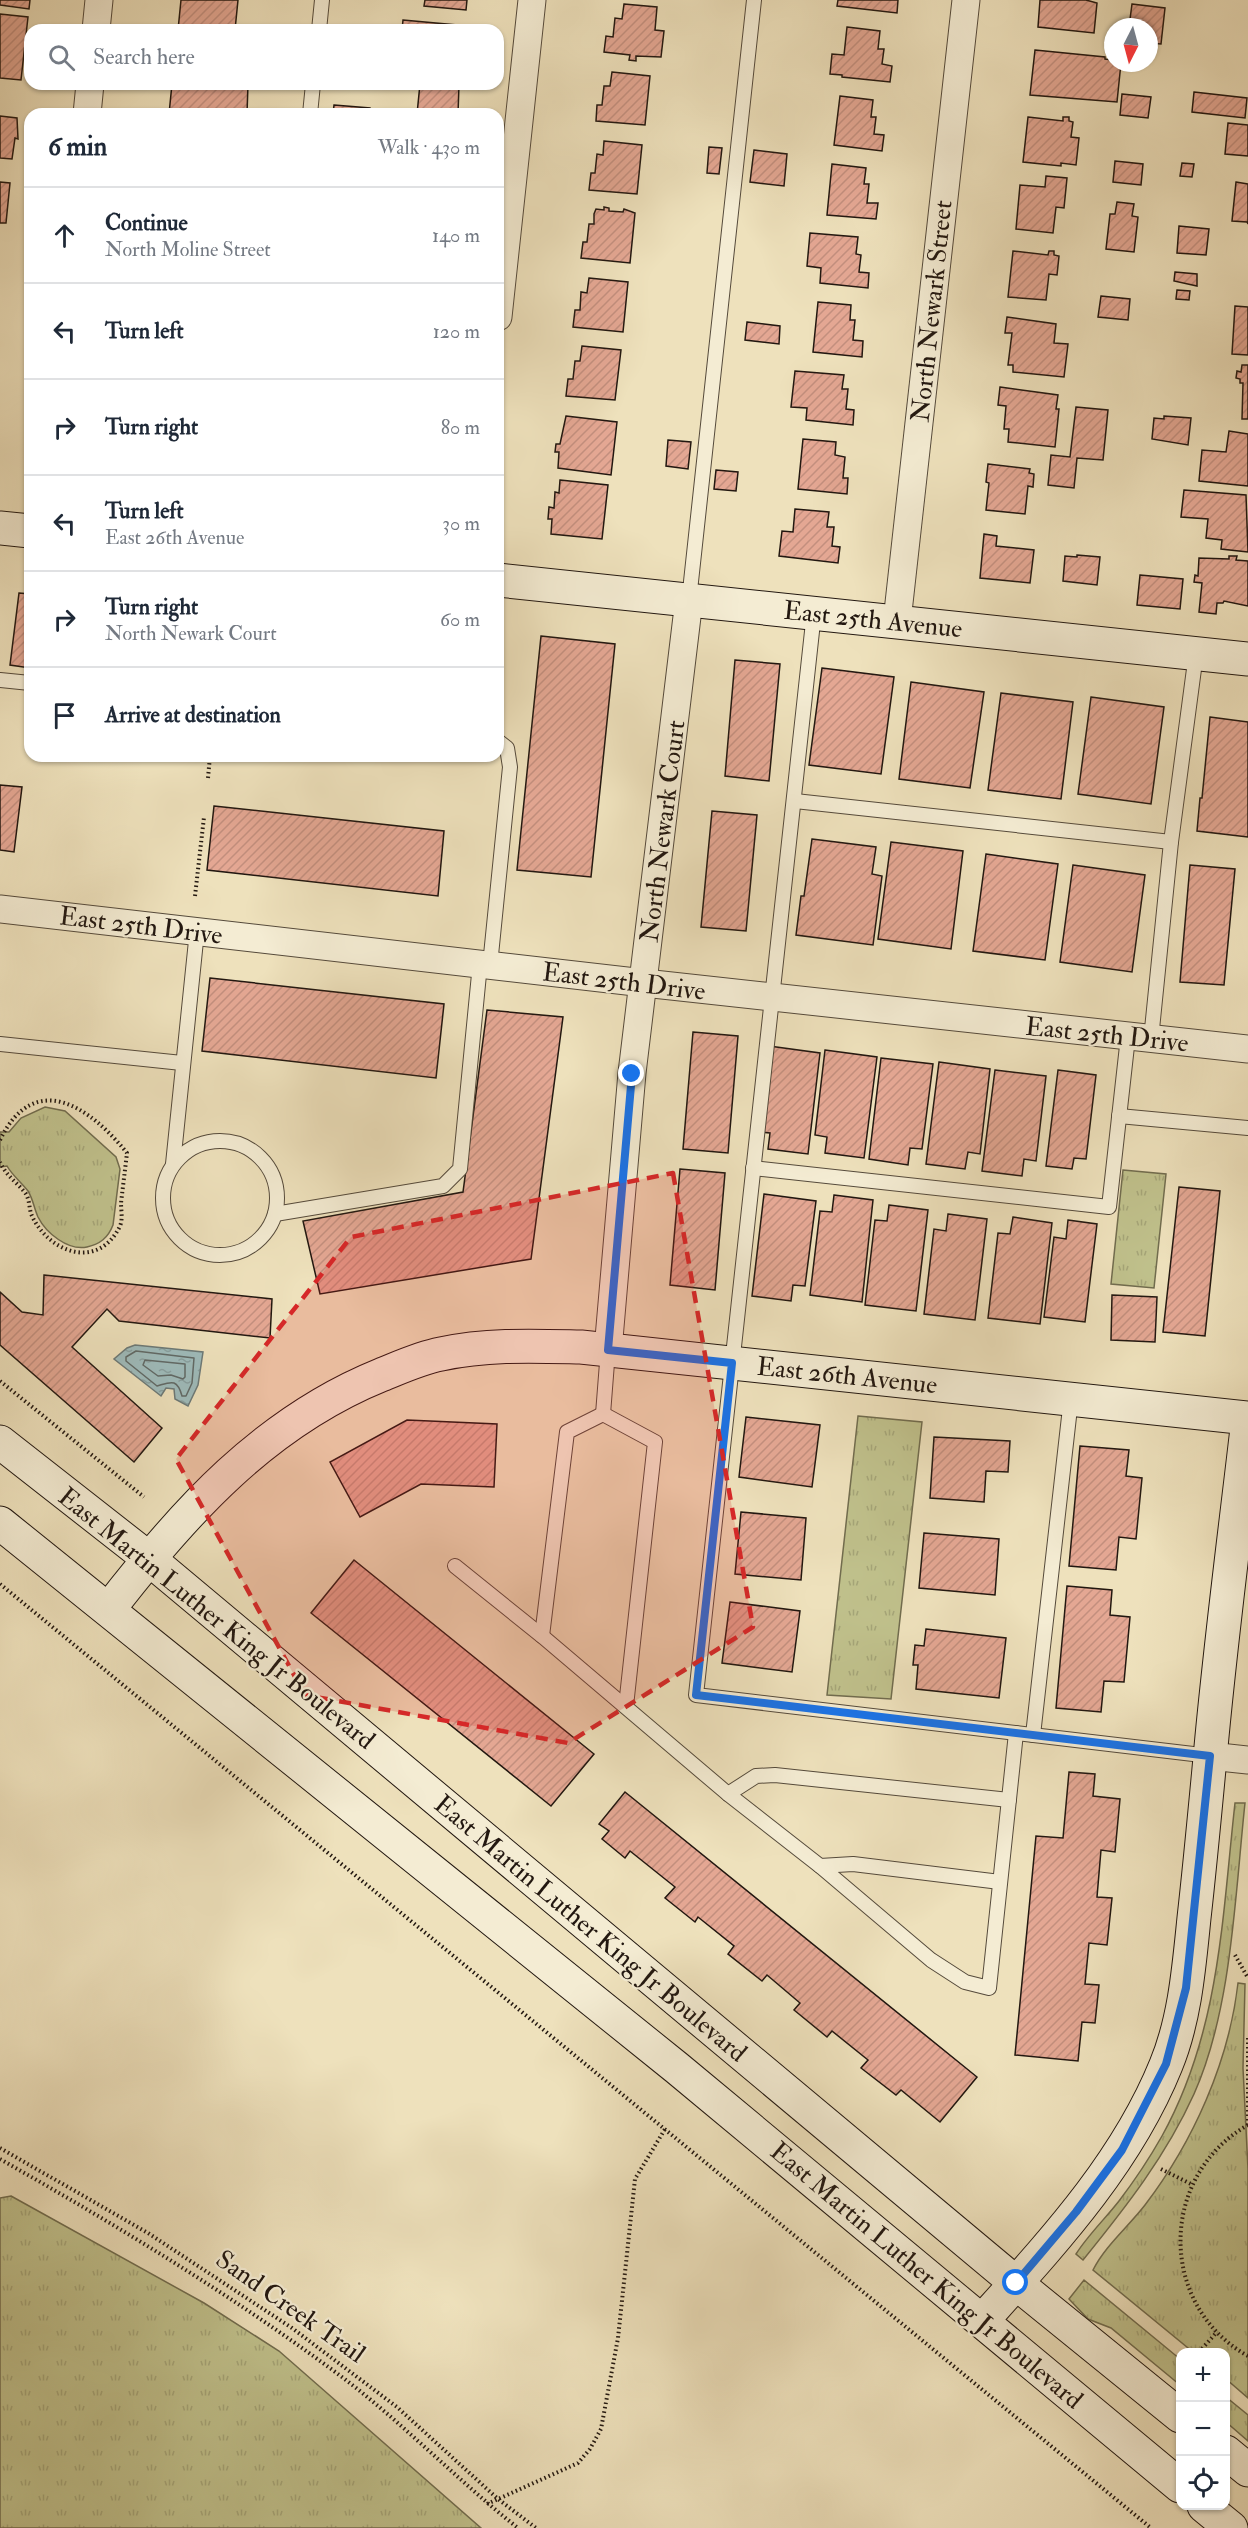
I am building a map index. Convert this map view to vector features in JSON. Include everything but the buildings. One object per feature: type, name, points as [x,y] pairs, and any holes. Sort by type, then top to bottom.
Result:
[{"type":"main road","points":[[0,528],[24,530]]},
{"type":"main road","name":"East 25th Avenue","points":[[504,581],[1248,659]]},
{"type":"main road","name":"East 26th Avenue","points":[[109,1609],[148,1558],[193,1507],[259,1446],[332,1398],[370,1379],[440,1354],[477,1348],[544,1346],[608,1350],[1248,1419]]},
{"type":"main road","points":[[982,2321],[1076,2212],[1122,2150],[1166,2064],[1186,1988],[1248,1419]]},
{"type":"main road","name":"East Martin Luther King Jr Boulevard","points":[[0,1442],[148,1558],[1016,2283],[1176,2413]]},
{"type":"main road","name":"East Martin Luther King Jr Boulevard","points":[[0,1523],[676,2068],[1176,2483]]},
{"type":"main road","points":[[1230,2455],[1248,2470]]},
{"type":"main road","points":[[1210,2510],[1231,2528]]},
{"type":"street","points":[[97,24],[99,0]]},
{"type":"street","points":[[504,261],[532,0]]},
{"type":"street","name":"North Newark Street","points":[[897,621],[966,0]]},
{"type":"street","points":[[88,108],[89,90]]},
{"type":"street","name":"North Newark Court","points":[[608,1350],[632,1074],[689,600]]},
{"type":"street","name":"East 25th Drive","points":[[0,909],[771,998],[1248,1049]]},
{"type":"street","points":[[1210,1756],[1248,1760]]},
{"type":"lane","points":[[320,24],[322,0]]},
{"type":"lane","points":[[689,600],[754,0]]},
{"type":"lane","points":[[311,108],[312,90]]},
{"type":"lane","points":[[814,613],[696,1695],[1210,1756]]},
{"type":"lane","points":[[753,1168],[1109,1207],[1119,1116],[1139,1038],[1171,842],[1196,654]]},
{"type":"lane","points":[[0,680],[24,682]]},
{"type":"lane","points":[[275,1214],[443,1186],[460,1169],[510,767],[507,748],[504,746]]},
{"type":"lane","points":[[795,801],[1171,842]]},
{"type":"lane","points":[[173,1164],[188,1150],[204,1143],[221,1141],[238,1144],[254,1152],[266,1164],[274,1180],[277,1197],[275,1214],[265,1232],[251,1245],[233,1253],[213,1255],[194,1249],[178,1237],[167,1221],[163,1202],[165,1182],[173,1164],[197,931]]},
{"type":"lane","points":[[0,1044],[182,1063]]},
{"type":"lane","points":[[1119,1116],[1248,1128]]},
{"type":"lane","points":[[603,1414],[608,1350]]},
{"type":"lane","points":[[1033,1735],[1071,1399]]},
{"type":"lane","points":[[542,1636],[567,1432],[603,1414]]},
{"type":"lane","points":[[603,1414],[655,1442],[626,1706]]},
{"type":"lane","points":[[454,1566],[542,1636],[728,1794],[820,1866],[931,1960],[965,1982],[989,1988],[1016,1733]]},
{"type":"lane","points":[[728,1794],[756,1776],[775,1775],[1009,1800]]},
{"type":"lane","points":[[820,1866],[853,1864],[1000,1882]]},
{"type":"path","points":[[208,778],[209,762]]},
{"type":"path","points":[[195,896],[204,817]]},
{"type":"path","points":[[0,1140],[16,1116],[44,1100],[67,1102],[103,1127],[127,1153],[121,1207],[122,1224],[112,1239],[100,1250],[76,1254],[65,1250],[44,1233],[32,1216],[27,1195],[2,1170],[0,1162]]},
{"type":"path","points":[[0,1129],[6,1128]]},
{"type":"path","points":[[0,1381],[144,1497]]},
{"type":"path","points":[[0,1584],[1151,2528]]},
{"type":"path","points":[[1235,1954],[1248,1978]]},
{"type":"path","points":[[1248,2036],[1248,2125],[1216,2149],[1193,2185],[1184,2207],[1181,2265],[1197,2305],[1217,2332],[1230,2345],[1248,2356]]},
{"type":"path","points":[[487,2504],[578,2463],[590,2449],[601,2428],[618,2338],[635,2179],[665,2129]]},
{"type":"path","name":"Sand Creek Trail","points":[[0,2148],[148,2233],[292,2328],[397,2408],[498,2499],[536,2528]]},
{"type":"path","points":[[0,2159],[153,2248],[293,2342],[405,2427],[487,2504],[518,2528]]},
{"type":"path","points":[[1161,2169],[1193,2185]]},
{"type":"path","points":[[1203,2348],[1217,2332]]},
{"type":"highlighted area","points":[[673,1173],[753,1627],[568,1743],[305,1695],[176,1459],[351,1237]]},
{"type":"green space","points":[[45,1107],[65,1111],[116,1157],[120,1169],[113,1225],[106,1237],[92,1246],[80,1248],[72,1246],[52,1235],[38,1217],[28,1191],[7,1166],[0,1167],[0,1132],[9,1132],[21,1118]]},
{"type":"green space","points":[[1123,1170],[1166,1174],[1154,1288],[1111,1284]]},
{"type":"green space","points":[[858,1416],[922,1422],[891,1699],[827,1695]]},
{"type":"green space","points":[[1235,1803],[1245,1803],[1230,1951],[1217,2026],[1207,2061],[1183,2117],[1158,2160],[1130,2201],[1083,2260],[1076,2254],[1119,2201],[1152,2153],[1181,2096],[1196,2056],[1215,1974]]},
{"type":"green space","points":[[1238,1983],[1245,1984],[1243,2068],[1248,2169],[1248,2398],[1230,2382],[1230,2348],[1188,2348],[1093,2270],[1104,2253],[1145,2205],[1179,2155],[1206,2100],[1226,2042]]},
{"type":"green space","points":[[11,2196],[204,2303],[279,2351],[481,2528],[0,2528],[0,2198]]},
{"type":"green space","points":[[1084,2280],[1176,2356],[1176,2382],[1111,2328],[1088,2319],[1069,2299]]},
{"type":"green space","points":[[1230,2400],[1248,2415],[1248,2441],[1230,2425]]},
{"type":"water","points":[[135,1345],[203,1352],[198,1385],[188,1406],[175,1399],[174,1389],[166,1388],[161,1396],[114,1359],[127,1348]]},
{"type":"route","points":[[632,1074],[608,1350],[732,1363],[696,1695],[1210,1756],[1186,1988],[1179,2022],[1166,2064],[1146,2108],[1122,2150],[1076,2212],[1016,2283]]}]
